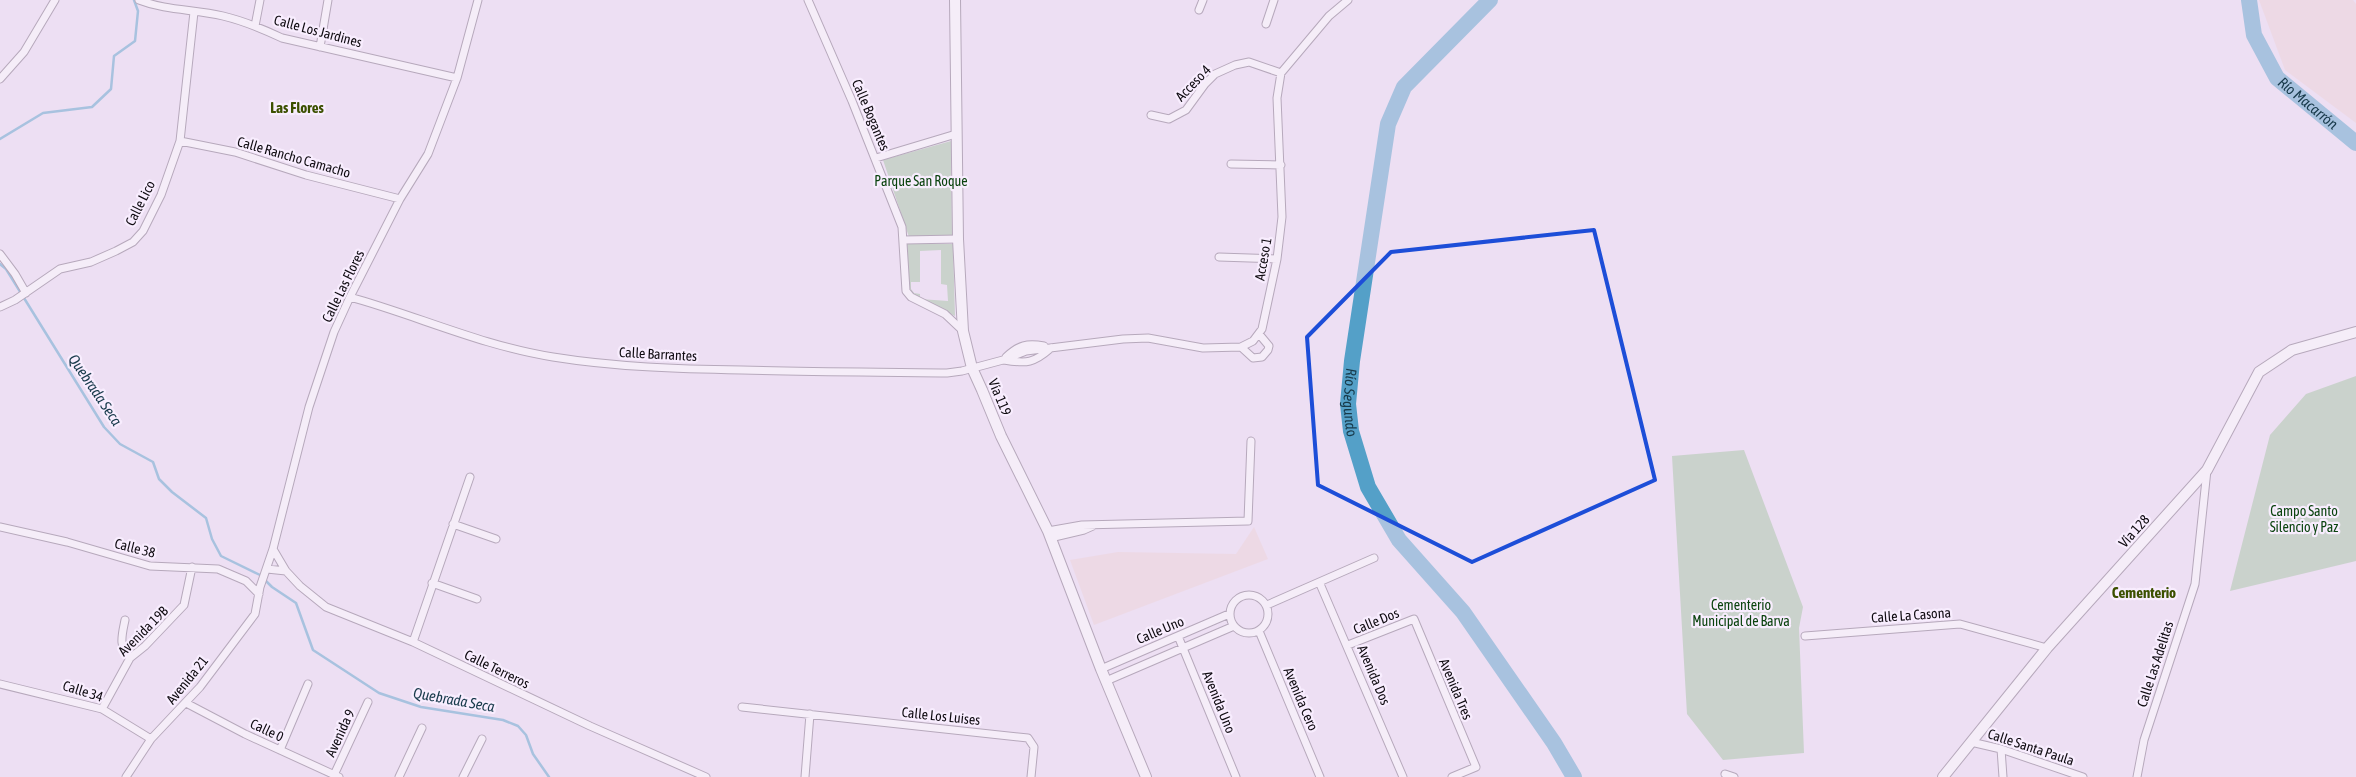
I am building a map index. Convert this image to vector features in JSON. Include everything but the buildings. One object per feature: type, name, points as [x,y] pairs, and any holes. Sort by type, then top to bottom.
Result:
[{"type":"main road","name":"Vía 119","points":[[955,0],[958,239],[963,331],[972,368],[1001,436],[1049,534],[1101,669],[1146,777]]},
{"type":"main road","name":"Vía 128","points":[[1943,777],[2047,648],[2207,470],[2260,372],[2292,350],[2356,332]]},
{"type":"street","points":[[0,79],[24,52],[55,0]]},
{"type":"street","points":[[255,26],[260,0]]},
{"type":"street","points":[[320,47],[328,0]]},
{"type":"street","name":"Calle Las Flores","points":[[260,590],[273,549],[309,407],[334,332],[400,199],[428,154],[457,78],[478,0]]},
{"type":"street","name":"Calle Bogantes","points":[[808,0],[876,158],[902,227],[908,294],[945,314],[963,331]]},
{"type":"street","points":[[1199,10],[1203,0]]},
{"type":"street","points":[[1266,24],[1274,0]]},
{"type":"street","name":"Acceso 1","points":[[1259,334],[1277,259],[1282,217],[1282,165],[1277,98],[1282,73],[1329,16],[1348,0]]},
{"type":"street","name":"Calle Los Jardines","points":[[141,1],[178,10],[222,16],[255,26],[282,38],[457,78]]},
{"type":"street","name":"Calle Lico","points":[[0,307],[15,300],[60,269],[91,262],[133,242],[143,230],[161,195],[180,141],[194,12]]},
{"type":"street","name":"Acceso 4","points":[[1151,115],[1169,119],[1186,110],[1205,84],[1216,74],[1235,65],[1249,62],[1282,73]]},
{"type":"street","points":[[876,158],[956,134]]},
{"type":"street","name":"Calle Rancho Camacho","points":[[180,141],[235,152],[306,175],[400,199]]},
{"type":"street","points":[[1232,164],[1282,165]]},
{"type":"street","points":[[904,240],[958,239]]},
{"type":"street","points":[[0,254],[16,274],[26,293]]},
{"type":"street","points":[[1219,256],[1277,259]]},
{"type":"street","name":"Calle Barrantes","points":[[350,297],[399,311],[450,331],[484,341],[554,357],[589,362],[677,369],[946,373],[972,368]]},
{"type":"street","points":[[972,368],[1003,360],[1026,351],[1123,339],[1148,338],[1203,348],[1241,347],[1253,341],[1259,334],[1269,346],[1262,357],[1253,358],[1241,347]]},
{"type":"street","points":[[1003,360],[1028,362],[1038,360],[1051,348]]},
{"type":"street","points":[[1049,534],[1084,530],[1093,526],[1248,521],[1251,441]]},
{"type":"street","name":"Calle Las Adelitas","points":[[2137,777],[2144,740],[2195,584],[2207,470]]},
{"type":"street","points":[[412,642],[470,477]]},
{"type":"street","points":[[453,524],[496,539]]},
{"type":"street","name":"Calle 38","points":[[0,528],[67,542],[150,566],[218,569],[237,576],[260,590]]},
{"type":"street","name":"Calle Terreros","points":[[273,549],[286,571],[300,586],[326,607],[412,642],[582,723],[706,777]]},
{"type":"street","points":[[1267,605],[1320,584],[1374,558]]},
{"type":"street","name":"Avenida 19B","points":[[102,709],[130,658],[157,635],[184,605],[192,567]]},
{"type":"street","points":[[266,572],[286,571]]},
{"type":"street","points":[[432,583],[477,599]]},
{"type":"street","name":"Avenida Dos","points":[[1320,584],[1403,777]]},
{"type":"street","name":"Avenida 21","points":[[126,777],[152,739],[186,703],[249,623],[256,609],[260,590]]},
{"type":"street","points":[[1247,594],[1259,596],[1267,605],[1268,617],[1258,631],[1246,633],[1234,626],[1229,614],[1232,603],[1242,596],[1247,594]]},
{"type":"street","name":"Calle Uno","points":[[1101,669],[1229,614]]},
{"type":"street","name":"Calle Dos","points":[[1348,646],[1414,619]]},
{"type":"street","name":"Avenida Tres","points":[[1414,619],[1476,768],[1452,777]]},
{"type":"street","points":[[125,620],[121,643],[124,653],[130,658]]},
{"type":"street","name":"Calle La Casona","points":[[1805,636],[1960,624],[2047,648]]},
{"type":"street","name":"Calle Uno","points":[[1106,681],[1234,626]]},
{"type":"street","name":"Avenida Cero","points":[[1258,631],[1320,777]]},
{"type":"street","name":"Avenida Uno","points":[[1178,636],[1236,777]]},
{"type":"street","name":"Calle 34","points":[[0,684],[102,709],[152,739]]},
{"type":"street","points":[[280,750],[308,684]]},
{"type":"street","name":"Avenida 9","points":[[337,776],[368,702]]},
{"type":"street","name":"Calle 0","points":[[186,703],[337,776]]},
{"type":"street","name":"Calle Los Luises","points":[[742,707],[1028,738],[1034,747],[1031,777]]},
{"type":"street","points":[[805,777],[810,714]]},
{"type":"street","points":[[399,777],[422,728]]},
{"type":"street","points":[[463,777],[482,739]]},
{"type":"street","name":"Calle Santa Paula","points":[[1971,742],[2083,777]]},
{"type":"street","points":[[2001,750],[2003,777]]},
{"type":"street","points":[[1725,774],[1734,777]]},
{"type":"highlighted area","points":[[1594,230],[1655,480],[1472,562],[1318,485],[1307,337],[1391,252]]},
{"type":"shaded area","points":[[2259,0],[2353,0],[2356,4],[2356,123],[2285,70]]},
{"type":"shaded area","points":[[1254,527],[1268,559],[1094,625],[1070,560],[1118,552],[1236,554]]},
{"type":"green space","name":"Parque San Roque","points":[[951,141],[952,236],[909,237],[883,160]]},
{"type":"green space","points":[[907,244],[953,244],[955,316],[916,298],[908,288]],"holes":[[[941,250],[941,284],[947,285],[948,301],[920,299],[920,294],[914,293],[911,289],[911,282],[920,282],[920,251]]]},
{"type":"green space","name":"Campo Santo Silencio y Paz","points":[[2356,376],[2356,561],[2230,591],[2270,435],[2306,394]]},
{"type":"green space","name":"Cementerio Municipal de Barva","points":[[1744,450],[1803,607],[1799,628],[1804,753],[1723,760],[1687,714],[1672,456]]},
{"type":"waterway","name":"Quebrada Seca","points":[[0,139],[43,113],[92,107],[111,89],[114,56],[135,41],[138,11],[134,0]]},
{"type":"waterway","name":"Río Segundo","points":[[1490,0],[1404,87],[1388,124],[1352,361],[1348,404],[1351,431],[1368,487],[1399,540],[1463,612],[1554,743],[1574,777]]},
{"type":"waterway","name":"Río Macarrón","points":[[2249,0],[2254,35],[2277,78],[2356,143]]},
{"type":"waterway","name":"Quebrada Seca","points":[[0,264],[6,269],[104,427],[120,444],[153,462],[159,479],[172,492],[206,518],[212,539],[221,556],[260,575],[272,587],[296,603],[313,650],[379,693],[421,707],[503,720],[518,726],[526,735],[533,754],[549,777]]},
{"type":"district","name":"Las Flores","points":[[297,108]]},
{"type":"district","name":"Cementerio","points":[[2144,593]]}]
